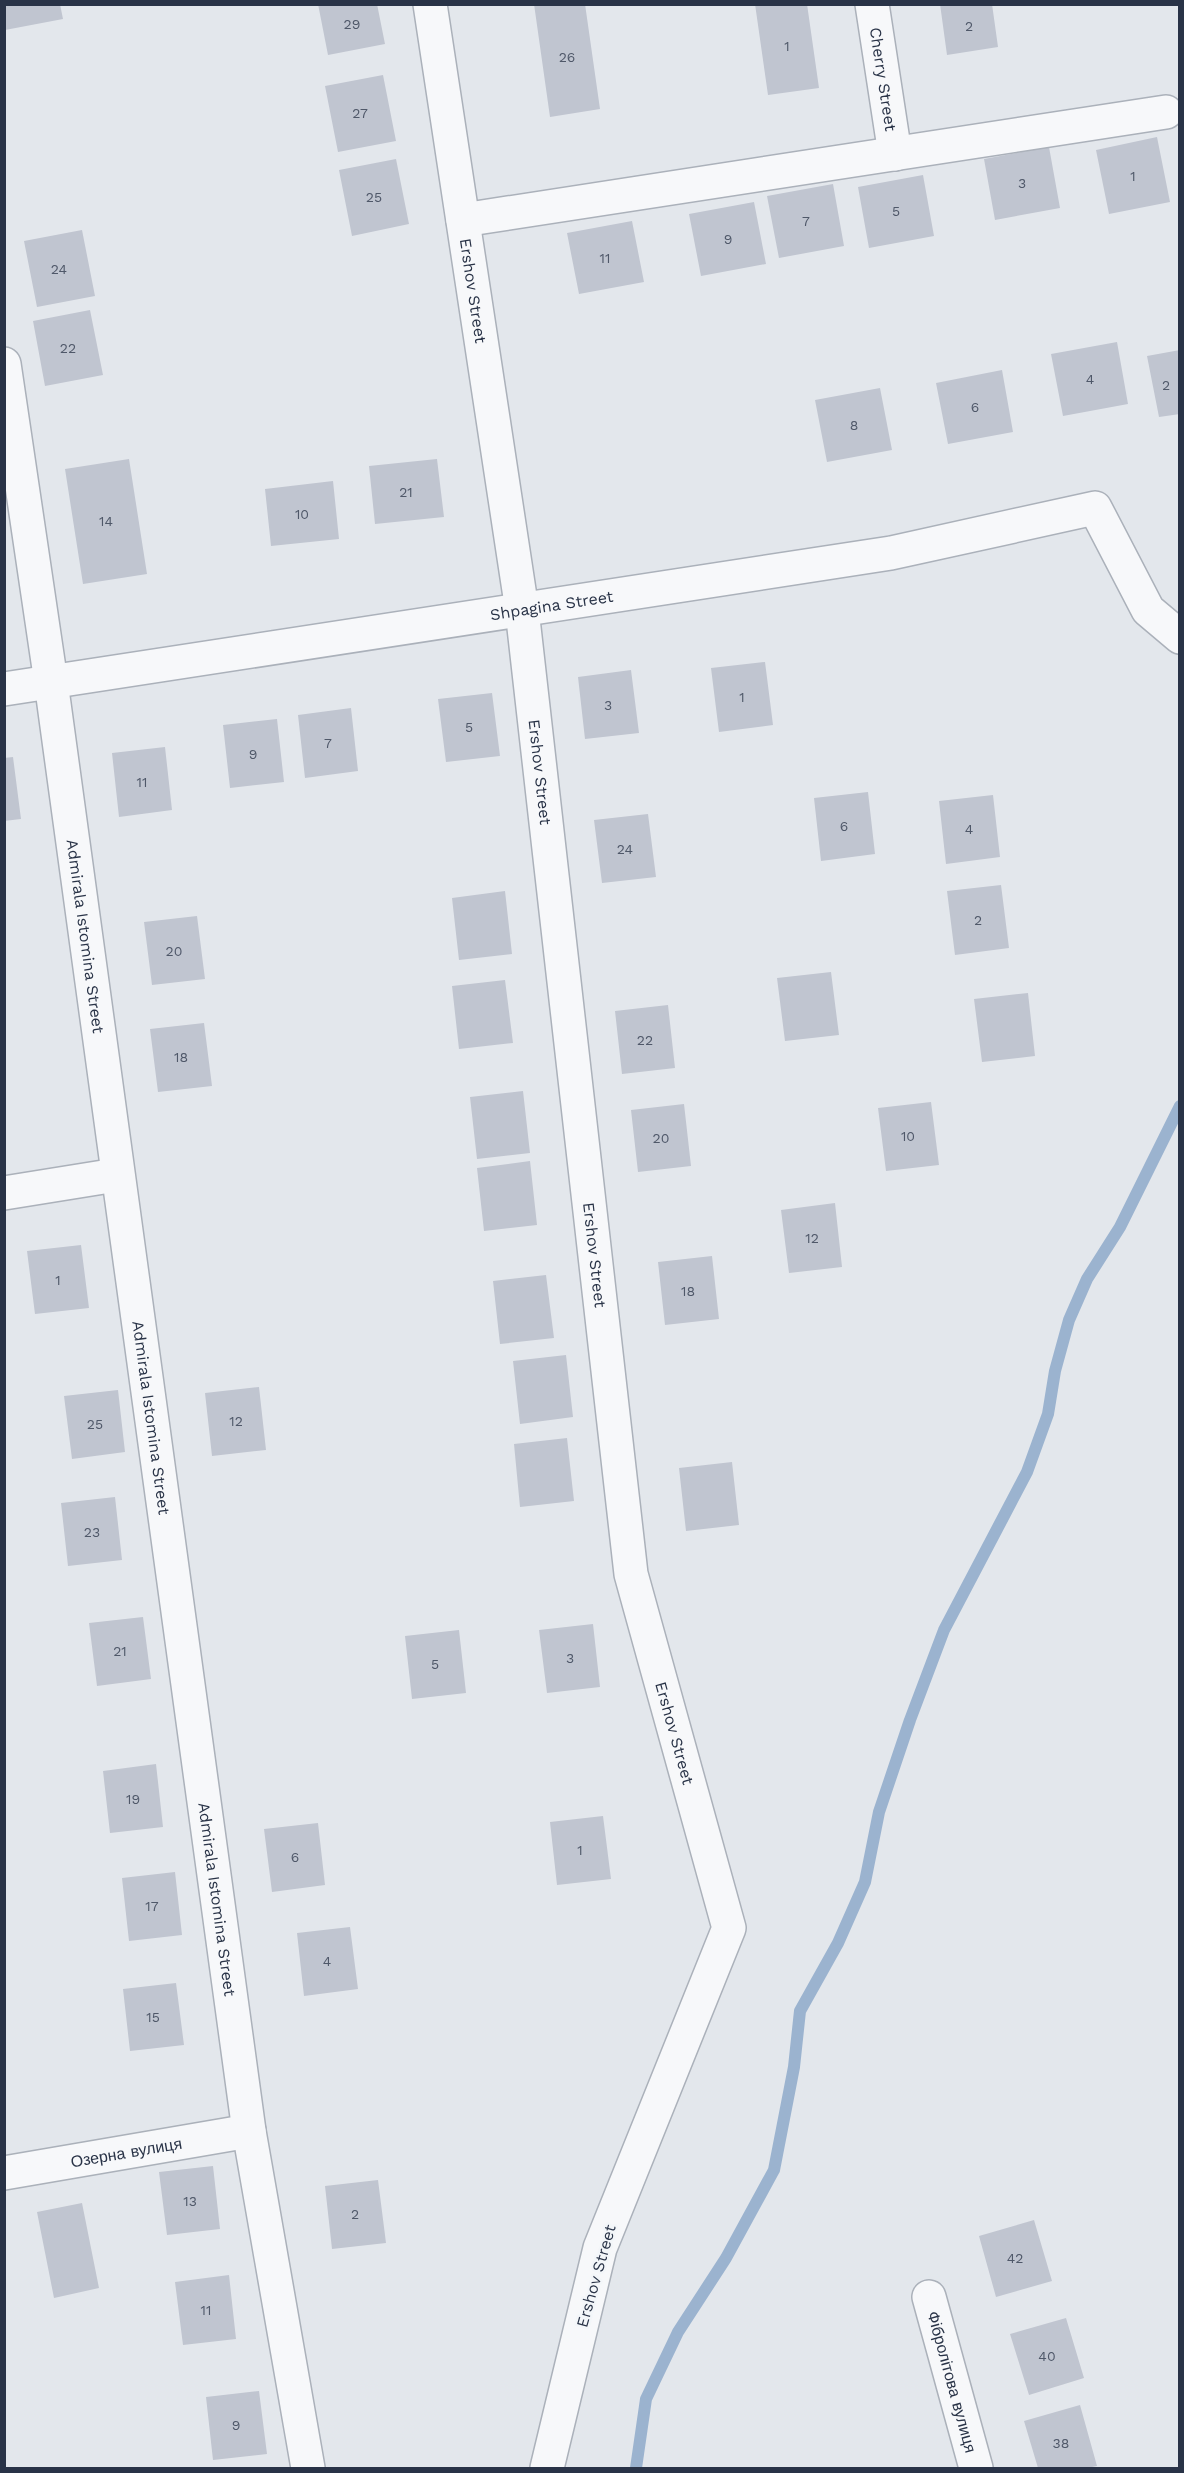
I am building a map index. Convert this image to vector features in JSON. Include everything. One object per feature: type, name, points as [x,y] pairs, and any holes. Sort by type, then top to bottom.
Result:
[{"type":"street","name":"Ershov Street","points":[[430,4],[522,610],[630,1574],[729,1928],[600,2248],[547,2469]]},
{"type":"street","name":"Cherry Street","points":[[872,4],[895,154]]},
{"type":"street","points":[[463,220],[1166,112]]},
{"type":"street","name":"Admirala Istomina Street","points":[[4,364],[51,682],[116,1175],[249,2131],[308,2469]]},
{"type":"street","name":"Shpagina Street","points":[[4,689],[891,553],[1095,508],[1148,610],[1179,637]]},
{"type":"street","points":[[4,1193],[116,1175]]},
{"type":"street","name":"Озерна вулиця","points":[[4,2173],[249,2131]]},
{"type":"street","name":"Фібролітова вулиця","points":[[929,2297],[976,2469]]},
{"type":"building","points":[[5,4],[60,4],[63,19],[5,30]]},
{"type":"building","points":[[318,4],[377,4],[385,44],[328,55]]},
{"type":"building","points":[[534,4],[585,4],[600,109],[550,117]]},
{"type":"building","points":[[755,4],[807,4],[819,88],[768,95]]},
{"type":"building","points":[[940,4],[992,4],[998,47],[947,55]]},
{"type":"building","points":[[383,75],[396,141],[338,152],[325,86]]},
{"type":"building","points":[[1157,137],[1170,202],[1109,214],[1096,150]]},
{"type":"building","points":[[1049,147],[1060,208],[995,220],[984,159]]},
{"type":"building","points":[[396,159],[409,224],[352,236],[339,170]]},
{"type":"building","points":[[923,175],[934,236],[869,248],[858,187]]},
{"type":"building","points":[[833,184],[844,246],[779,258],[767,196]]},
{"type":"building","points":[[754,202],[766,264],[701,276],[689,214]]},
{"type":"building","points":[[632,221],[644,282],[579,294],[567,233]]},
{"type":"building","points":[[82,230],[95,296],[37,307],[24,241]]},
{"type":"building","points":[[90,310],[103,375],[45,386],[33,321]]},
{"type":"building","points":[[1117,342],[1128,404],[1063,416],[1051,354]]},
{"type":"building","points":[[1180,350],[1180,414],[1159,417],[1147,356]]},
{"type":"building","points":[[1002,370],[1013,432],[948,444],[936,383]]},
{"type":"building","points":[[880,388],[892,450],[827,462],[815,400]]},
{"type":"building","points":[[129,459],[147,574],[83,584],[65,469]]},
{"type":"building","points":[[437,459],[444,517],[375,524],[369,466]]},
{"type":"building","points":[[333,481],[339,539],[271,546],[265,489]]},
{"type":"building","points":[[765,662],[773,725],[719,732],[711,668]]},
{"type":"building","points":[[631,670],[639,733],[585,739],[578,677]]},
{"type":"building","points":[[492,693],[500,756],[446,762],[438,699]]},
{"type":"building","points":[[351,708],[358,771],[305,778],[298,715]]},
{"type":"building","points":[[277,719],[284,782],[230,788],[223,725]]},
{"type":"building","points":[[165,747],[172,810],[119,817],[112,753]]},
{"type":"building","points":[[13,757],[21,819],[4,821],[4,758]]},
{"type":"building","points":[[868,792],[875,854],[821,861],[814,798]]},
{"type":"building","points":[[993,795],[1000,857],[946,864],[939,801]]},
{"type":"building","points":[[648,814],[656,877],[602,883],[594,820]]},
{"type":"building","points":[[1001,885],[1009,948],[955,955],[947,891]]},
{"type":"building","points":[[505,891],[512,954],[459,960],[452,898]]},
{"type":"building","points":[[197,916],[205,979],[152,985],[144,922]]},
{"type":"building","points":[[831,972],[839,1035],[785,1041],[777,978]]},
{"type":"building","points":[[505,980],[513,1043],[459,1049],[452,986]]},
{"type":"building","points":[[1028,993],[1035,1056],[982,1062],[974,999]]},
{"type":"building","points":[[668,1005],[675,1068],[622,1074],[615,1011]]},
{"type":"building","points":[[204,1023],[212,1086],[158,1092],[150,1029]]},
{"type":"building","points":[[523,1091],[530,1153],[477,1159],[470,1097]]},
{"type":"building","points":[[931,1102],[939,1165],[886,1171],[878,1108]]},
{"type":"building","points":[[684,1104],[691,1166],[638,1172],[631,1110]]},
{"type":"building","points":[[530,1161],[537,1225],[484,1231],[477,1168]]},
{"type":"building","points":[[835,1203],[842,1267],[789,1273],[781,1210]]},
{"type":"building","points":[[81,1245],[89,1308],[35,1314],[27,1251]]},
{"type":"building","points":[[712,1256],[719,1319],[665,1325],[658,1262]]},
{"type":"building","points":[[546,1275],[554,1338],[500,1344],[493,1281]]},
{"type":"building","points":[[566,1355],[573,1417],[520,1424],[513,1361]]},
{"type":"building","points":[[259,1387],[266,1450],[212,1456],[205,1393]]},
{"type":"building","points":[[118,1390],[125,1452],[72,1459],[64,1396]]},
{"type":"building","points":[[567,1438],[574,1501],[520,1507],[514,1444]]},
{"type":"building","points":[[732,1462],[739,1525],[686,1531],[679,1468]]},
{"type":"building","points":[[115,1497],[122,1560],[68,1566],[61,1503]]},
{"type":"building","points":[[143,1617],[151,1679],[97,1686],[89,1623]]},
{"type":"building","points":[[593,1624],[600,1687],[547,1693],[539,1630]]},
{"type":"building","points":[[459,1630],[466,1693],[412,1699],[405,1636]]},
{"type":"building","points":[[156,1764],[163,1827],[110,1833],[103,1771]]},
{"type":"building","points":[[603,1816],[611,1879],[557,1885],[550,1822]]},
{"type":"building","points":[[318,1823],[325,1885],[272,1892],[264,1829]]},
{"type":"building","points":[[175,1872],[182,1935],[129,1941],[122,1878]]},
{"type":"building","points":[[350,1927],[358,1989],[304,1996],[297,1933]]},
{"type":"building","points":[[176,1983],[184,2045],[130,2051],[123,1989]]},
{"type":"building","points":[[213,2166],[220,2229],[167,2235],[159,2172]]},
{"type":"building","points":[[378,2180],[386,2243],[332,2249],[325,2186]]},
{"type":"building","points":[[82,2203],[99,2288],[54,2298],[37,2212]]},
{"type":"building","points":[[1034,2220],[1052,2281],[996,2297],[979,2236]]},
{"type":"building","points":[[229,2275],[236,2339],[183,2345],[175,2282]]},
{"type":"building","points":[[1066,2318],[1084,2378],[1029,2395],[1010,2334]]},
{"type":"building","points":[[259,2391],[267,2454],[213,2460],[206,2397]]},
{"type":"building","points":[[1080,2405],[1097,2466],[1038,2468],[1024,2421]]},
{"type":"waterway","points":[[636,2468],[646,2399],[678,2332],[726,2258],[774,2170],[794,2067],[800,2011],[838,1943],[865,1882],[879,1812],[944,1630],[1027,1472],[1048,1414],[1055,1371],[1069,1320],[1087,1279],[1120,1227],[1180,1106]]}]
